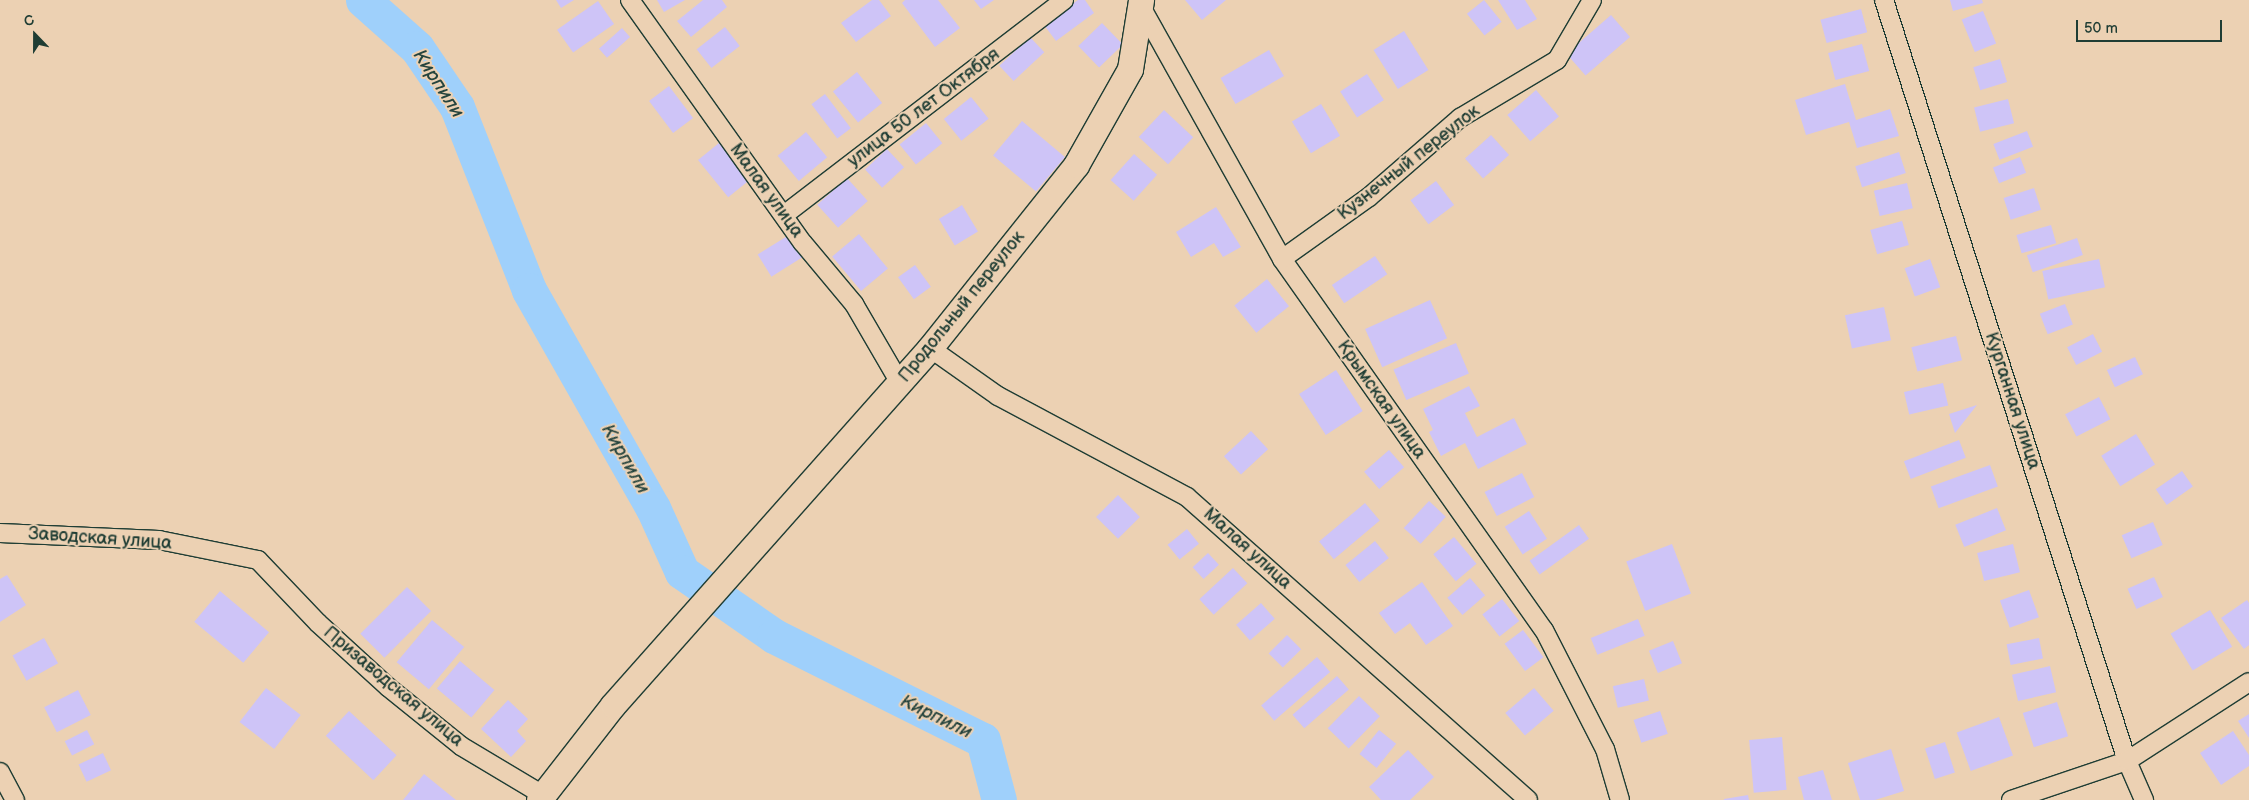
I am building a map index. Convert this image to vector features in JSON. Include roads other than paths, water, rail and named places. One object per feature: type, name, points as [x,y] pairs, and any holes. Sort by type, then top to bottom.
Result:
[{"type":"street","name":"Малая улица","points":[[630,0],[784,215],[854,304],[900,383]]},
{"type":"street","name":"улица 50 лет Октября","points":[[784,215],[1064,0]]},
{"type":"street","name":"Кузнечный переулок","points":[[1282,259],[1369,197],[1460,118],[1557,60],[1592,0]]},
{"type":"street","name":"Курганная улица","points":[[1884,0],[2127,761],[2144,800]]},
{"type":"street","name":"Крымская улица","points":[[1139,1],[1282,259],[1544,630],[1606,749],[1620,800]]},
{"type":"street","name":"Продольный переулок","points":[[541,798],[614,705],[930,348],[1076,165],[1130,69],[1139,1]]},
{"type":"street","name":"Малая улица","points":[[930,348],[998,396],[1187,497],[1528,800]]},
{"type":"street","name":"Заводская улица","points":[[0,533],[159,540],[258,560]]},
{"type":"street","name":"Призаводская улица","points":[[258,560],[318,623],[388,687],[461,746],[541,798]]},
{"type":"street","points":[[2011,800],[2127,761],[2249,682]]},
{"type":"street","points":[[0,772],[15,800]]},
{"type":"waterway","name":"Кирпили","points":[[363,0],[417,48],[457,107],[529,290],[653,508],[682,572],[774,636],[983,740],[999,800]]}]
